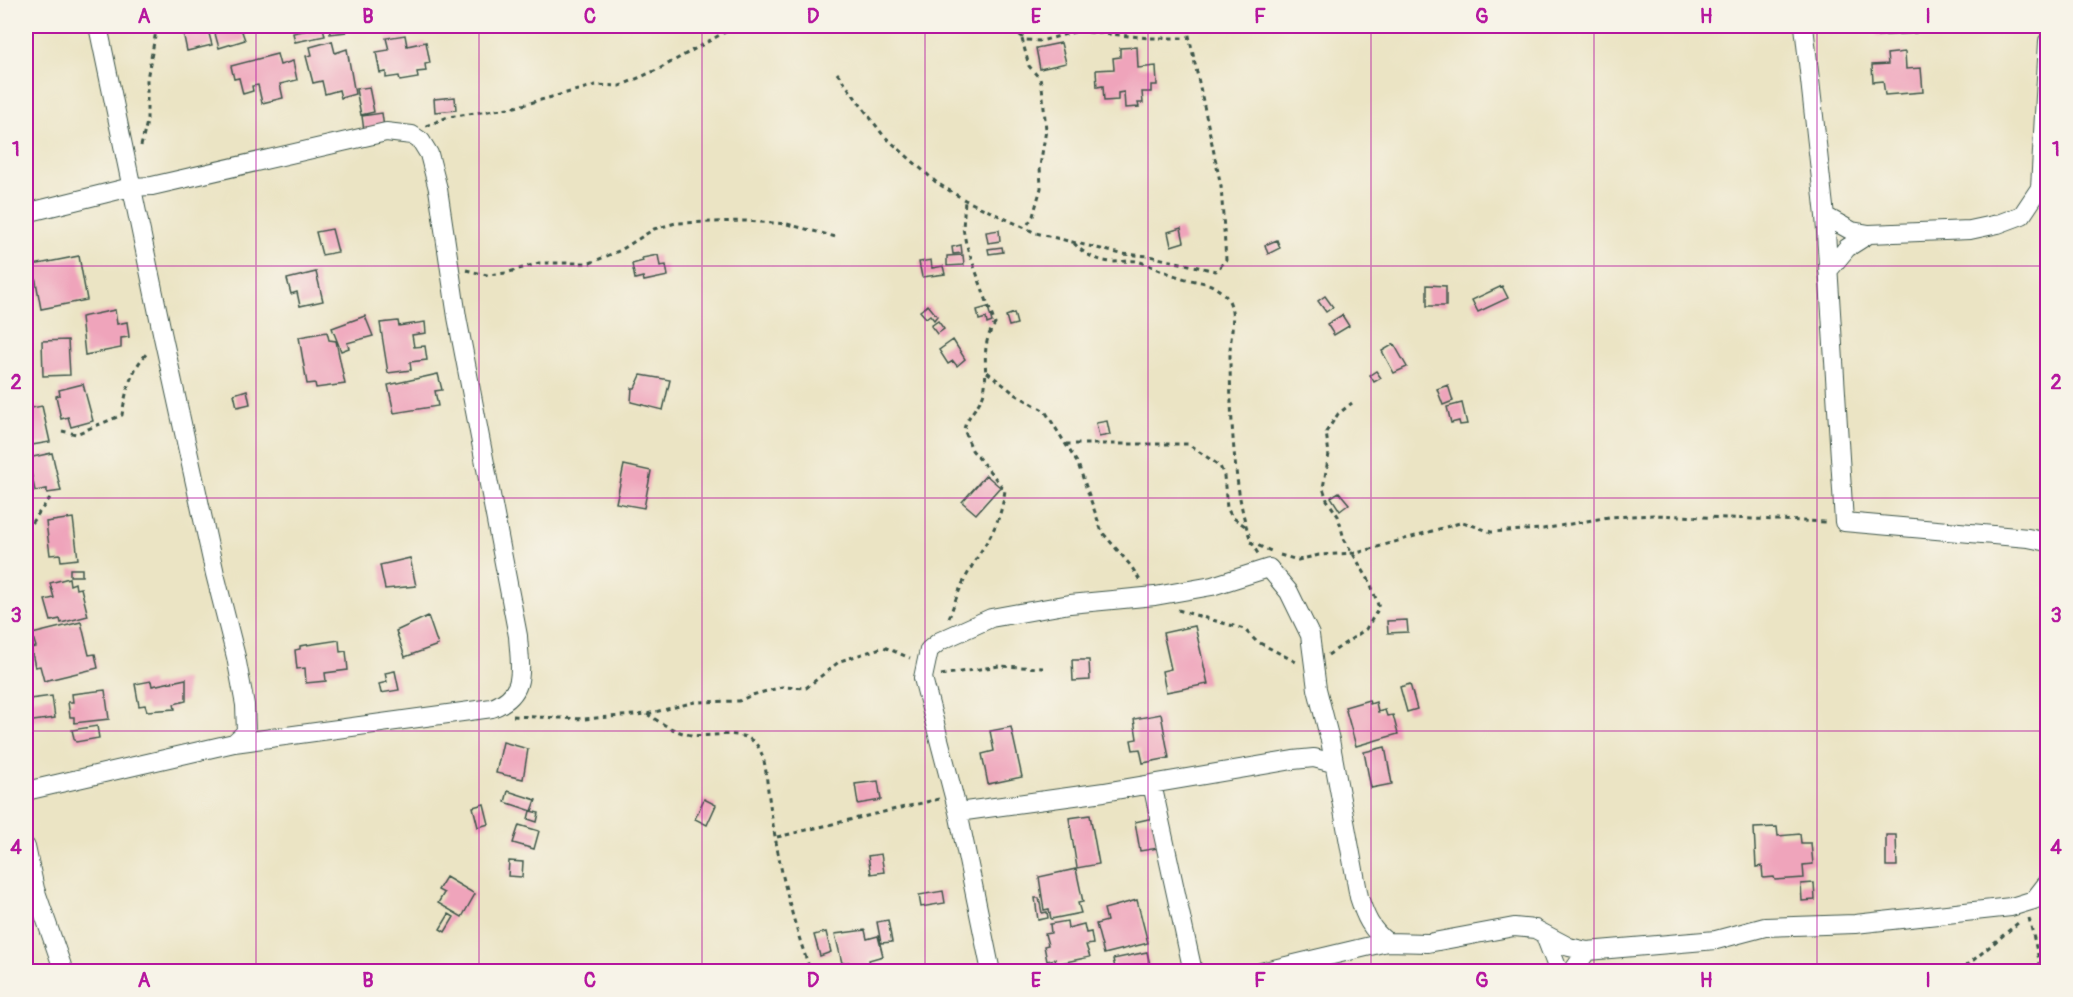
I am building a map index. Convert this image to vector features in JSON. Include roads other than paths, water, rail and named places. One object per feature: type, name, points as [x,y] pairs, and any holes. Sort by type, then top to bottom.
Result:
[{"type":"street","points":[[98,26],[163,337],[243,695],[246,732],[234,743]]},
{"type":"street","points":[[1804,26],[1825,216],[1844,522],[2028,538],[2048,542]]},
{"type":"street","points":[[1825,216],[1852,231],[1869,234],[1970,230],[1998,224],[2022,215],[2044,195],[2048,41]]},
{"type":"street","points":[[26,213],[131,187],[152,186],[386,132],[412,135],[421,141],[429,154],[438,189],[457,317],[518,636],[520,665],[517,689],[513,697],[492,708],[234,743],[26,791]]},
{"type":"street","points":[[1828,271],[1847,248],[1869,234]]},
{"type":"street","points":[[991,972],[956,804],[923,675],[929,650],[940,641],[991,618],[1070,604],[1152,596],[1212,586],[1269,568],[1301,612],[1314,650],[1317,689],[1330,740],[1359,897],[1366,919],[1377,935],[1387,942]]},
{"type":"street","points":[[1314,758],[1330,740]]},
{"type":"street","points":[[956,804],[1152,784],[1314,758],[1333,763]]},
{"type":"street","points":[[1152,784],[1193,972]]},
{"type":"street","points":[[26,847],[35,889],[62,966]]},
{"type":"street","points":[[1262,972],[1387,942],[1428,943],[1514,927],[1535,929],[1569,947],[1587,951],[1716,940],[1765,927],[1855,924],[2011,907],[2034,900],[2048,882]]},
{"type":"street","points":[[1545,936],[1559,972]]},
{"type":"street","points":[[1572,972],[1587,951]]}]
